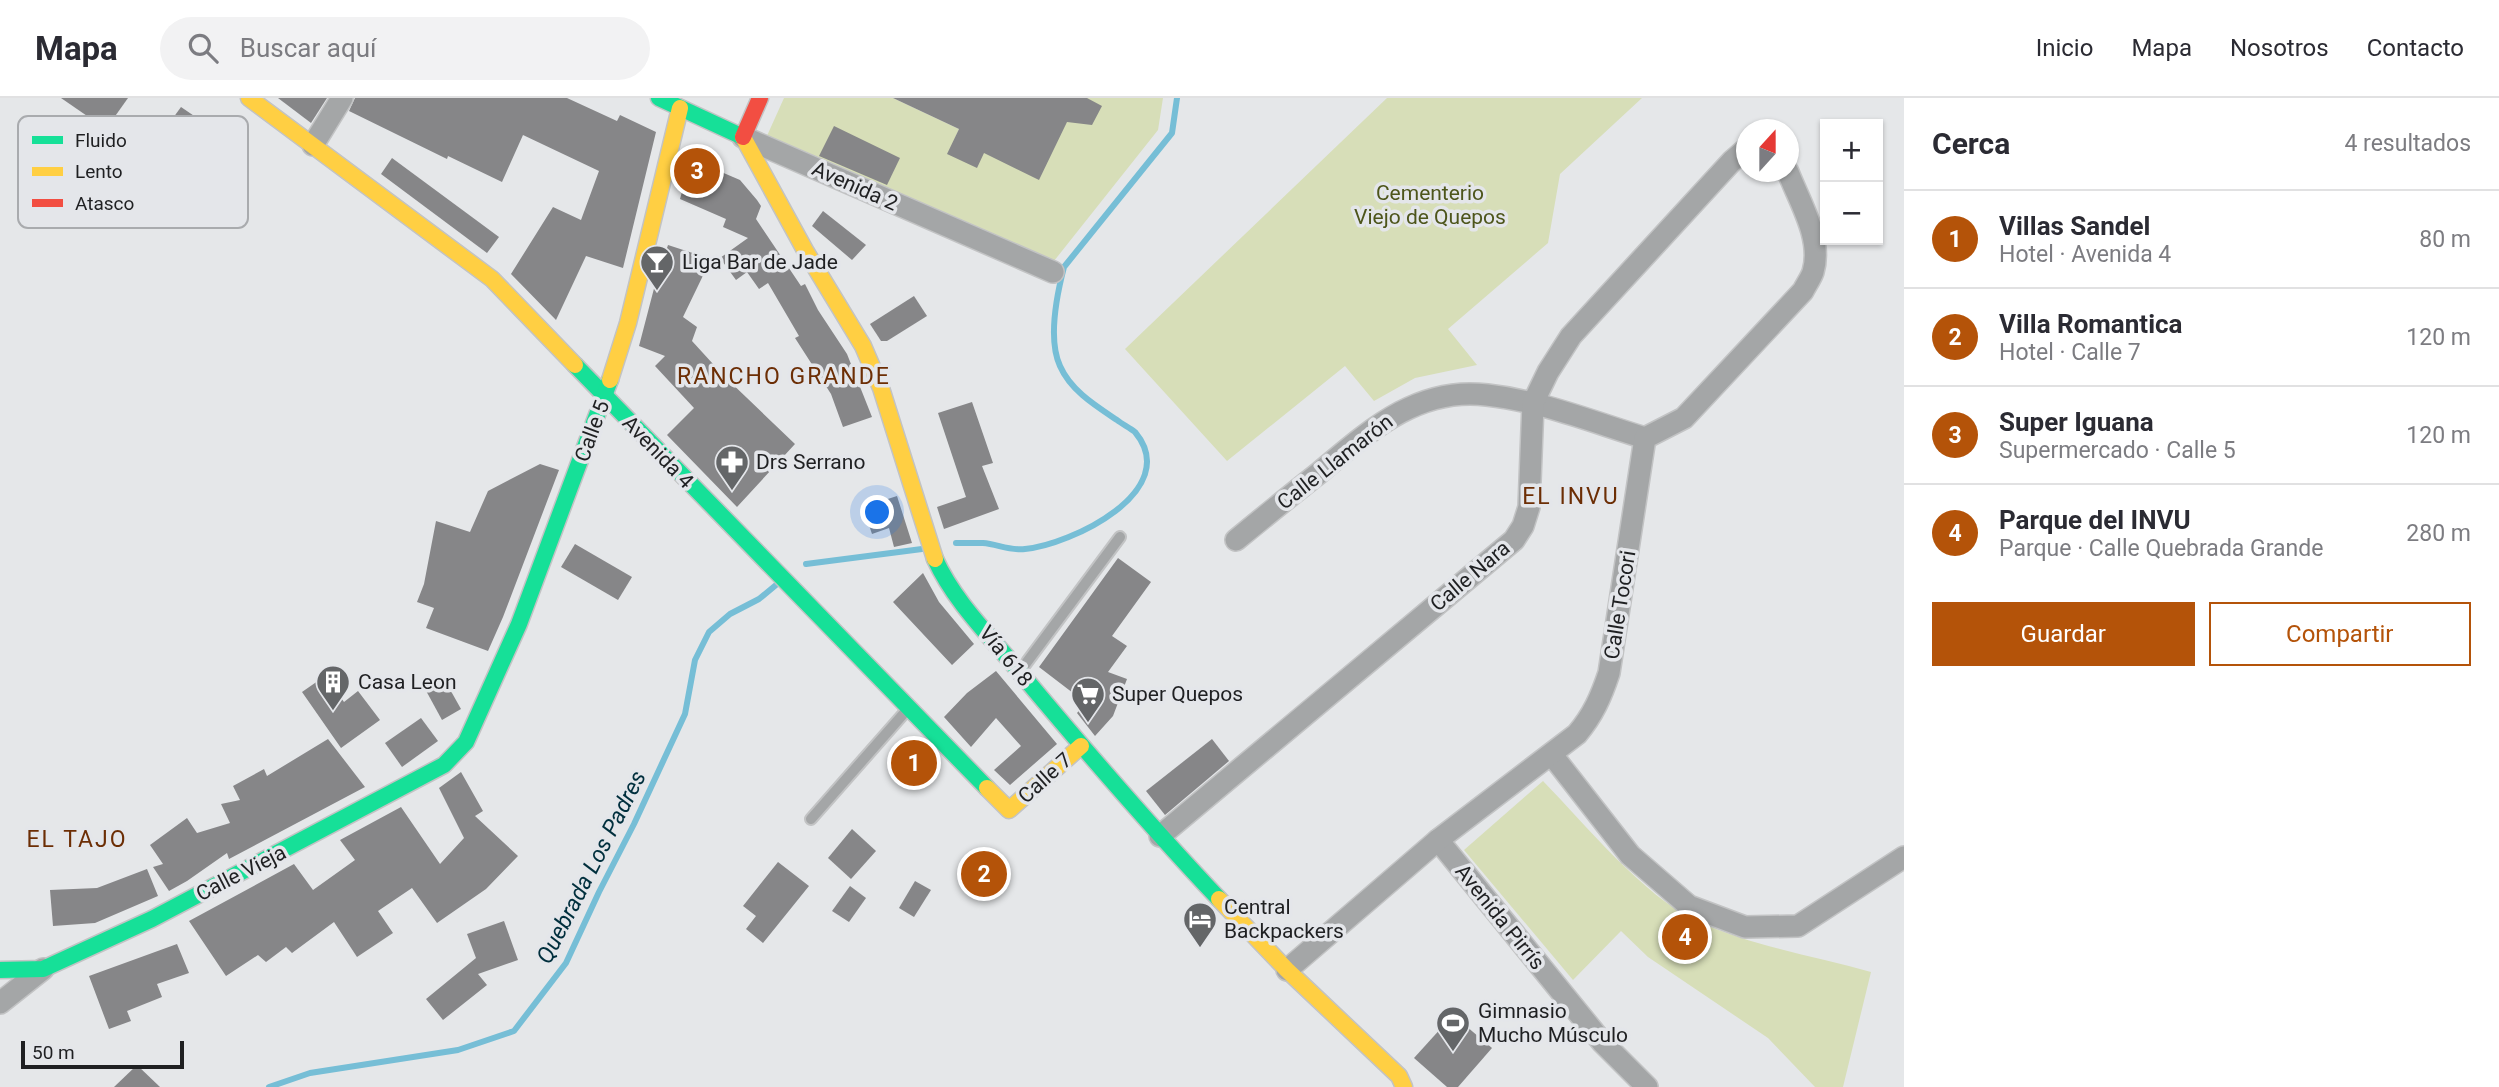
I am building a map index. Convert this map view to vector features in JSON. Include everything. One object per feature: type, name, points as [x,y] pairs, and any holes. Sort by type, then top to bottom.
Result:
[{"type":"street","name":"Avenida 4","points":[[249,98],[492,279],[1009,810]]},
{"type":"street","points":[[313,145],[342,98]]},
{"type":"street","name":"Avenida 2","points":[[659,98],[1053,272]]},
{"type":"street","points":[[743,137],[760,98]]},
{"type":"street","name":"Calle 5","points":[[466,743],[519,624],[605,397],[628,323],[680,107]]},
{"type":"street","name":"Vía 618","points":[[743,137],[806,252],[863,346],[881,388],[936,561],[953,591],[1081,746],[1160,836],[1287,970],[1405,1083]]},
{"type":"street","name":"Calle Nara","points":[[1160,836],[1514,540],[1523,526],[1529,508],[1533,403],[1548,372],[1571,336],[1736,158]]},
{"type":"street","points":[[1645,438],[1684,418],[1803,292],[1812,273],[1815,256],[1813,237],[1792,182]]},
{"type":"street","name":"Calle Llamarón","points":[[1236,540],[1378,424],[1408,407],[1442,397],[1484,394],[1533,403],[1645,438]]},
{"type":"street","name":"Calle Tocori","points":[[1287,970],[1438,840],[1552,755],[1592,717],[1601,700],[1609,673],[1645,438]]},
{"type":"street","name":"Calle Vieja","points":[[0,970],[43,969],[152,919],[444,765],[466,743]]},
{"type":"street","name":"Calle 7","points":[[1009,810],[1081,746]]},
{"type":"street","points":[[1552,755],[1630,855],[1689,906],[1745,927],[1798,926],[1904,857]]},
{"type":"street","name":"Avenida Pirrís","points":[[1438,840],[1602,1042],[1647,1087]]},
{"type":"street","points":[[0,983],[43,969]]},
{"type":"street","points":[[0,1003],[43,969]]},
{"type":"lane","points":[[1019,672],[1120,537]]},
{"type":"lane","points":[[811,819],[908,709]]},
{"type":"green space","points":[[784,98],[893,98],[959,129],[948,154],[1010,98],[1163,98],[1158,130],[1054,261],[766,138]]},
{"type":"green space","name":"Cementerio Viejo de Quepos","points":[[1387,98],[1642,98],[1560,174],[1548,243],[1448,329],[1477,365],[1415,378],[1374,401],[1345,366],[1227,461],[1125,349]]},
{"type":"green space","points":[[1543,781],[1615,858],[1677,910],[1739,937],[1871,972],[1843,1087],[1815,1087],[1768,1038],[1648,957],[1621,931],[1573,980],[1464,850]]},
{"type":"building","points":[[61,98],[128,98],[115,116],[87,116]]},
{"type":"building","points":[[278,98],[327,98],[311,123]]},
{"type":"building","points":[[355,98],[567,98],[617,121],[620,115],[656,132],[623,268],[586,256],[556,320],[511,274],[553,207],[581,220],[599,171],[523,135],[502,182],[448,156],[447,159],[349,111]]},
{"type":"building","points":[[893,98],[1087,98],[1102,106],[1092,125],[1067,122],[1039,180],[984,153],[977,168],[947,154],[959,129]]},
{"type":"building","points":[[181,107],[194,116],[174,116]]},
{"type":"building","points":[[834,126],[900,158],[887,185],[819,156]]},
{"type":"building","points":[[392,158],[499,237],[487,253],[381,174]]},
{"type":"building","points":[[691,159],[740,180],[757,200],[761,206],[756,219],[801,286],[805,284],[818,310],[847,354],[872,417],[843,427],[831,394],[795,338],[799,336],[768,283],[759,289],[747,272],[736,280],[720,258],[748,238],[723,227],[726,219],[680,199]]},
{"type":"building","points":[[823,211],[866,245],[852,260],[812,226]]},
{"type":"building","points":[[668,245],[711,259],[683,317],[697,327],[692,341],[724,376],[795,444],[737,507],[667,435],[694,408],[655,366],[665,356],[639,346],[663,254]]},
{"type":"building","points":[[914,296],[927,316],[887,341],[881,341],[870,324]]},
{"type":"building","points":[[972,402],[993,463],[982,466],[999,509],[944,529],[937,507],[966,497],[938,413]]},
{"type":"building","points":[[540,464],[559,470],[488,651],[426,628],[434,608],[417,602],[424,584],[436,521],[470,532],[488,491]]},
{"type":"building","points":[[897,496],[912,543],[894,547],[889,528],[872,534],[863,507]]},
{"type":"building","points":[[575,544],[632,577],[618,600],[561,567]]},
{"type":"building","points":[[1118,558],[1151,582],[1112,636],[1127,646],[1108,672],[1127,679],[1113,716],[1095,736],[1077,713],[1085,704],[1071,696],[1073,693],[1039,667]]},
{"type":"building","points":[[923,573],[939,602],[974,644],[952,665],[893,602]]},
{"type":"building","points":[[996,671],[1057,744],[1010,785],[994,770],[1021,746],[996,718],[971,747],[944,717],[967,693]]},
{"type":"building","name":"Casa Leon","points":[[325,676],[344,702],[358,691],[380,720],[341,748],[302,692]]},
{"type":"building","points":[[443,677],[461,709],[442,720],[424,687]]},
{"type":"building","points":[[421,718],[438,741],[402,767],[385,743]]},
{"type":"building","points":[[328,739],[365,787],[229,859],[227,853],[169,891],[153,867],[163,864],[150,845],[187,818],[197,833],[230,823],[221,804],[240,800],[233,786],[264,769],[267,776]]},
{"type":"building","points":[[1212,739],[1229,761],[1165,815],[1146,791]]},
{"type":"building","points":[[461,772],[483,811],[475,816],[518,856],[486,889],[437,923],[412,888],[378,911],[393,933],[357,957],[334,922],[292,953],[286,947],[266,962],[258,955],[226,976],[189,921],[294,864],[313,890],[355,860],[340,840],[401,807],[440,864],[464,838],[439,788]]},
{"type":"building","points":[[852,829],[876,851],[851,879],[828,858]]},
{"type":"building","points":[[778,862],[809,886],[763,943],[746,929],[756,916],[743,906]]},
{"type":"building","points":[[147,869],[158,896],[95,923],[53,926],[50,890],[97,888]]},
{"type":"building","points":[[915,881],[931,890],[914,917],[899,908]]},
{"type":"building","points":[[850,886],[866,898],[849,922],[832,911]]},
{"type":"building","points":[[504,921],[518,960],[478,974],[487,985],[443,1020],[426,999],[476,958],[467,934]]},
{"type":"building","points":[[177,944],[189,973],[157,984],[162,997],[127,1011],[131,1021],[109,1029],[89,976]]},
{"type":"building","name":"Gimnasio Mucho Músculo","points":[[1453,1015],[1492,1048],[1458,1087],[1447,1087],[1414,1058]]},
{"type":"building","points":[[137,1065],[160,1087],[114,1087]]},
{"type":"waterway","name":"Quebrada Los Padres","points":[[956,543],[983,543],[1025,549],[1068,537],[1115,511],[1134,494],[1145,475],[1146,454],[1135,432],[1085,397],[1065,375],[1056,355],[1055,317],[1064,267],[1172,133],[1177,98]]},
{"type":"waterway","name":"Quebrada Los Padres","points":[[806,564],[922,549]]},
{"type":"waterway","name":"Quebrada Los Padres","points":[[269,1087],[310,1073],[458,1050],[514,1031],[566,963],[634,824],[685,714],[695,660],[709,632],[730,614],[759,599],[776,585]]},
{"type":"traffic: fast","points":[[659,98],[743,137]]},
{"type":"traffic: fast","points":[[575,365],[987,788]]},
{"type":"traffic: fast","points":[[0,970],[43,969],[152,919],[444,765],[466,742],[519,624],[610,380]]},
{"type":"traffic: fast","points":[[935,559],[952,589],[973,617],[1117,786],[1219,899]]},
{"type":"traffic: slow","points":[[249,98],[492,279],[575,365]]},
{"type":"traffic: slow","points":[[610,380],[628,323],[680,108]]},
{"type":"traffic: slow","points":[[743,137],[806,252],[863,346],[881,388],[935,559]]},
{"type":"traffic: slow","points":[[987,788],[1009,810],[1081,746]]},
{"type":"traffic: slow","points":[[1219,899],[1287,970],[1399,1076],[1404,1087]]},
{"type":"traffic: jam","points":[[743,137],[760,98]]},
{"type":"place","name":"Super Iguana","points":[[697,171]]},
{"type":"place","name":"Liga Bar de Jade","points":[[657,292]]},
{"type":"place","name":"Drs Serrano","points":[[732,492]]},
{"type":"place","name":"Casa Leon","points":[[333,712]]},
{"type":"place","name":"Super Quepos","points":[[1088,724]]},
{"type":"place","name":"Villas Sandel","points":[[914,763]]},
{"type":"place","name":"Villa Romantica","points":[[984,874]]},
{"type":"place","name":"Parque del INVU","points":[[1685,937]]},
{"type":"place","name":"Central Backpackers","points":[[1200,949]]},
{"type":"place","name":"Gimnasio Mucho Músculo","points":[[1453,1053]]},
{"type":"district","name":"RANCHO GRANDE","points":[[784,376]]},
{"type":"district","name":"EL INVU","points":[[1571,496]]},
{"type":"district","name":"EL TAJO","points":[[77,839]]}]
